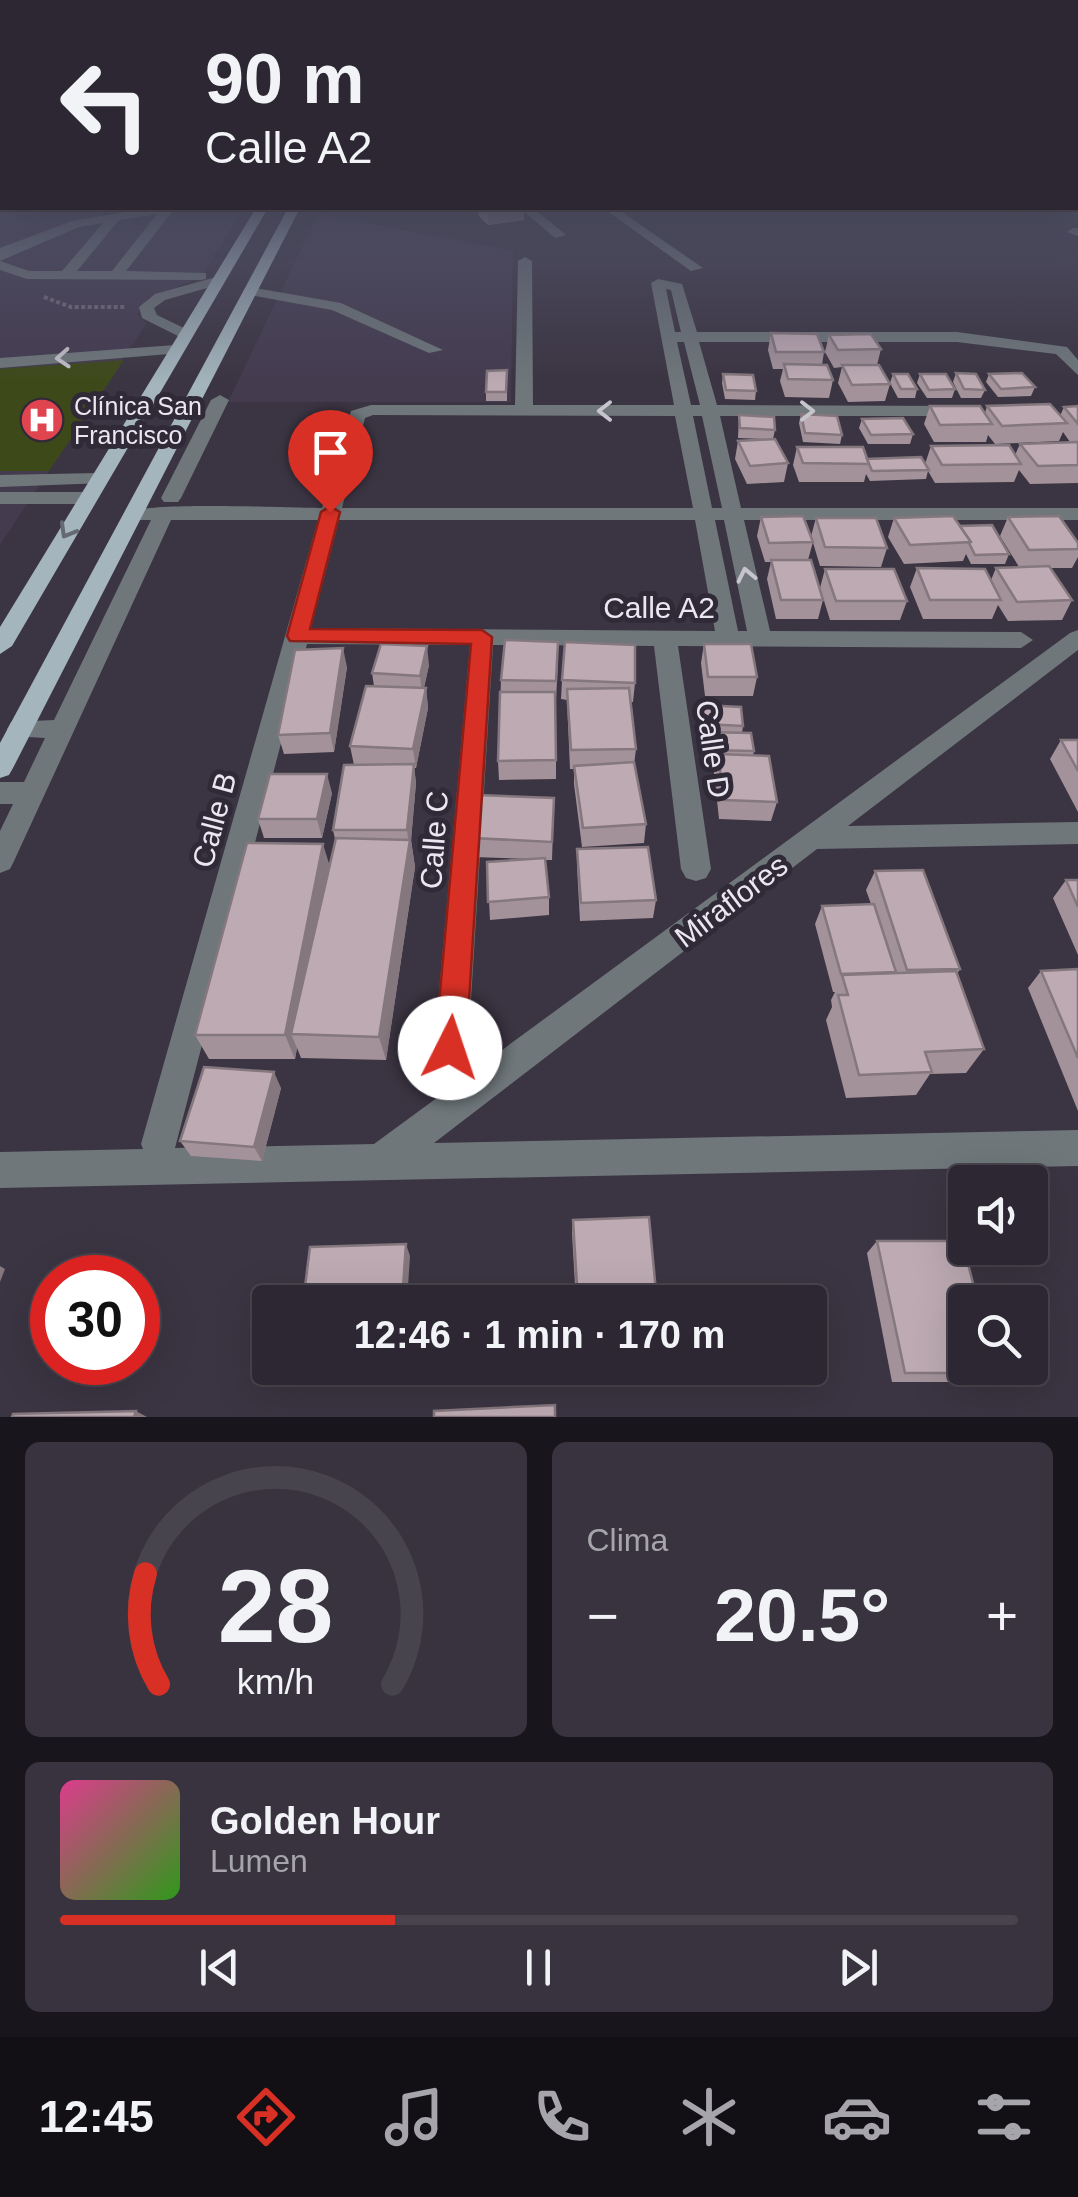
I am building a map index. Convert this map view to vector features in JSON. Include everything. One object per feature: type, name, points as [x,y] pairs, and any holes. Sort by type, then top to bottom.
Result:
[{"type":"main road","points":[[0,646],[234,253]]},
{"type":"main road","points":[[0,768],[116,548],[153,506],[162,460],[270,253]]},
{"type":"main road","points":[[180,342],[221,347]]},
{"type":"street","points":[[66,275],[84,253]]},
{"type":"street","points":[[116,275],[133,253]]},
{"type":"street","points":[[674,253],[696,268]]},
{"type":"street","points":[[525,261],[524,410],[981,411]]},
{"type":"street","points":[[0,265],[26,275],[218,279]]},
{"type":"street","points":[[180,342],[150,318],[146,308],[160,298],[218,279]]},
{"type":"street","points":[[728,637],[658,284],[677,286],[710,411],[760,638]]},
{"type":"street","points":[[250,291],[336,306],[435,350]]},
{"type":"street","points":[[670,337],[957,337],[1060,350],[1078,370]]},
{"type":"street","points":[[0,362],[180,342]]},
{"type":"street","points":[[0,861],[18,809],[68,718],[150,548],[153,506],[190,460],[218,403],[190,406]]},
{"type":"street","name":"Calle B","points":[[160,1144],[358,415],[524,410]]},
{"type":"street","points":[[178,430],[205,429]]},
{"type":"street","points":[[162,460],[190,460]]},
{"type":"street","points":[[0,480],[98,479]]},
{"type":"street","points":[[0,498],[87,498]]},
{"type":"street","points":[[153,506],[731,506],[1078,498]]},
{"type":"street","points":[[731,506],[1078,514]]},
{"type":"street","points":[[116,548],[150,548]]},
{"type":"street","points":[[93,592],[128,592]]},
{"type":"street","name":"Calle A2","points":[[298,636],[1020,640]]},
{"type":"street","name":"Calle C","points":[[450,1048],[482,637]]},
{"type":"street","name":"Calle D","points":[[665,638],[696,868]]},
{"type":"street","name":"Miraflores","points":[[380,1161],[1078,638]]},
{"type":"street","points":[[67,642],[105,641]]},
{"type":"street","points":[[26,719],[68,718]]},
{"type":"street","points":[[0,794],[18,809]]},
{"type":"street","points":[[816,838],[1078,833]]},
{"type":"street","points":[[0,1170],[1078,1148]]},
{"type":"path","points":[[36,294],[71,307],[146,308]]},
{"type":"shaded area","points":[[0,253],[216,253],[200,278],[148,298],[137,314],[146,324],[0,545]]},
{"type":"shaded area","points":[[299,253],[513,253],[511,402],[228,402]]},
{"type":"green space","name":"Clínica San Francisco","points":[[124,360],[49,471],[0,471],[0,369]]},
{"type":"building","points":[[771,333],[817,334],[824,352],[776,352]]},
{"type":"building","points":[[871,334],[881,349],[838,350],[829,335]]},
{"type":"building","points":[[784,364],[827,365],[833,380],[788,379]]},
{"type":"building","points":[[842,365],[879,365],[890,384],[852,385]]},
{"type":"building","points":[[507,370],[506,392],[486,392],[487,371]]},
{"type":"building","points":[[956,373],[976,374],[985,390],[964,389]]},
{"type":"building","points":[[1022,373],[1035,387],[1001,389],[989,374]]},
{"type":"building","points":[[723,374],[753,375],[756,391],[726,390]]},
{"type":"building","points":[[893,374],[908,374],[917,389],[901,389]]},
{"type":"building","points":[[920,374],[946,374],[955,389],[929,390]]},
{"type":"building","points":[[1050,404],[1067,423],[1002,426],[987,406]]},
{"type":"building","points":[[930,406],[980,406],[992,424],[940,425]]},
{"type":"building","points":[[1078,406],[1078,424],[1064,407]]},
{"type":"building","points":[[801,414],[837,416],[842,435],[805,433]]},
{"type":"building","points":[[739,415],[774,417],[775,430],[740,428]]},
{"type":"building","points":[[903,418],[913,434],[871,435],[862,419]]},
{"type":"building","points":[[775,439],[788,463],[750,466],[738,441]]},
{"type":"building","points":[[1078,442],[1078,465],[1038,466],[1020,444]]},
{"type":"building","points":[[1009,445],[1021,464],[942,465],[931,446]]},
{"type":"building","points":[[797,447],[863,447],[869,464],[803,463]]},
{"type":"building","points":[[921,457],[929,470],[872,471],[867,459]]},
{"type":"building","points":[[803,516],[813,542],[769,543],[761,517]]},
{"type":"building","points":[[953,516],[971,542],[910,545],[894,518]]},
{"type":"building","points":[[1059,516],[1078,549],[1029,550],[1008,517]]},
{"type":"building","points":[[816,518],[876,518],[887,548],[825,547]]},
{"type":"building","points":[[992,525],[1009,554],[975,555],[960,526]]},
{"type":"building","points":[[771,560],[811,560],[823,600],[781,600]]},
{"type":"building","points":[[1049,566],[1072,600],[1017,602],[996,568]]},
{"type":"building","points":[[917,568],[985,569],[1001,600],[930,600]]},
{"type":"building","points":[[825,569],[894,569],[907,601],[836,601]]},
{"type":"building","points":[[505,640],[558,642],[556,681],[501,680]]},
{"type":"building","points":[[565,642],[635,645],[635,683],[562,680]]},
{"type":"building","points":[[381,644],[427,646],[420,676],[372,673]]},
{"type":"building","points":[[704,644],[751,644],[757,677],[708,677]]},
{"type":"building","points":[[343,648],[330,733],[278,735],[295,650]]},
{"type":"building","points":[[366,686],[426,688],[413,749],[350,746]]},
{"type":"building","points":[[629,688],[636,749],[571,750],[567,689]]},
{"type":"building","points":[[500,692],[555,692],[556,760],[498,761]]},
{"type":"building","points":[[702,705],[741,707],[743,726],[704,724]]},
{"type":"building","points":[[704,732],[751,733],[754,751],[705,750]]},
{"type":"building","points":[[1061,740],[1078,740],[1078,771]]},
{"type":"building","points":[[718,754],[769,756],[777,802],[724,800]]},
{"type":"building","points":[[634,762],[646,824],[583,828],[574,766]]},
{"type":"building","points":[[414,764],[407,830],[333,830],[344,765]]},
{"type":"building","points":[[270,774],[327,774],[317,819],[258,819]]},
{"type":"building","points":[[478,795],[554,798],[552,842],[473,838]]},
{"type":"building","points":[[336,838],[410,840],[379,1037],[291,1034]]},
{"type":"building","points":[[247,843],[323,844],[285,1035],[195,1035]]},
{"type":"building","points":[[648,847],[656,900],[581,903],[577,849]]},
{"type":"building","points":[[545,858],[549,897],[488,902],[487,862]]},
{"type":"building","points":[[923,870],[960,969],[907,970],[875,871]]},
{"type":"building","points":[[1066,880],[1078,880],[1078,907]]},
{"type":"building","points":[[874,904],[896,972],[841,974],[822,906]]},
{"type":"building","points":[[1078,969],[1078,1058],[1041,971]]},
{"type":"building","points":[[956,971],[984,1049],[925,1052],[932,1072],[859,1075],[838,995],[848,995],[842,975]]},
{"type":"building","points":[[204,1067],[274,1072],[254,1147],[180,1141]]},
{"type":"building","points":[[649,1217],[655,1285],[577,1285],[573,1220]]},
{"type":"building","points":[[877,1241],[948,1241],[948,1265],[968,1265],[974,1285],[948,1285],[948,1373],[905,1373]]},
{"type":"building","points":[[406,1244],[403,1285],[305,1285],[310,1247]]},
{"type":"building","points":[[555,1405],[555,1417],[434,1417],[434,1411]]},
{"type":"building","points":[[136,1411],[134,1417],[12,1417],[13,1414]]},
{"type":"place","name":"Clínica San Francisco","points":[[42,420]]},
{"type":"route","points":[[330,512],[298,636],[482,637],[450,1048]]}]
